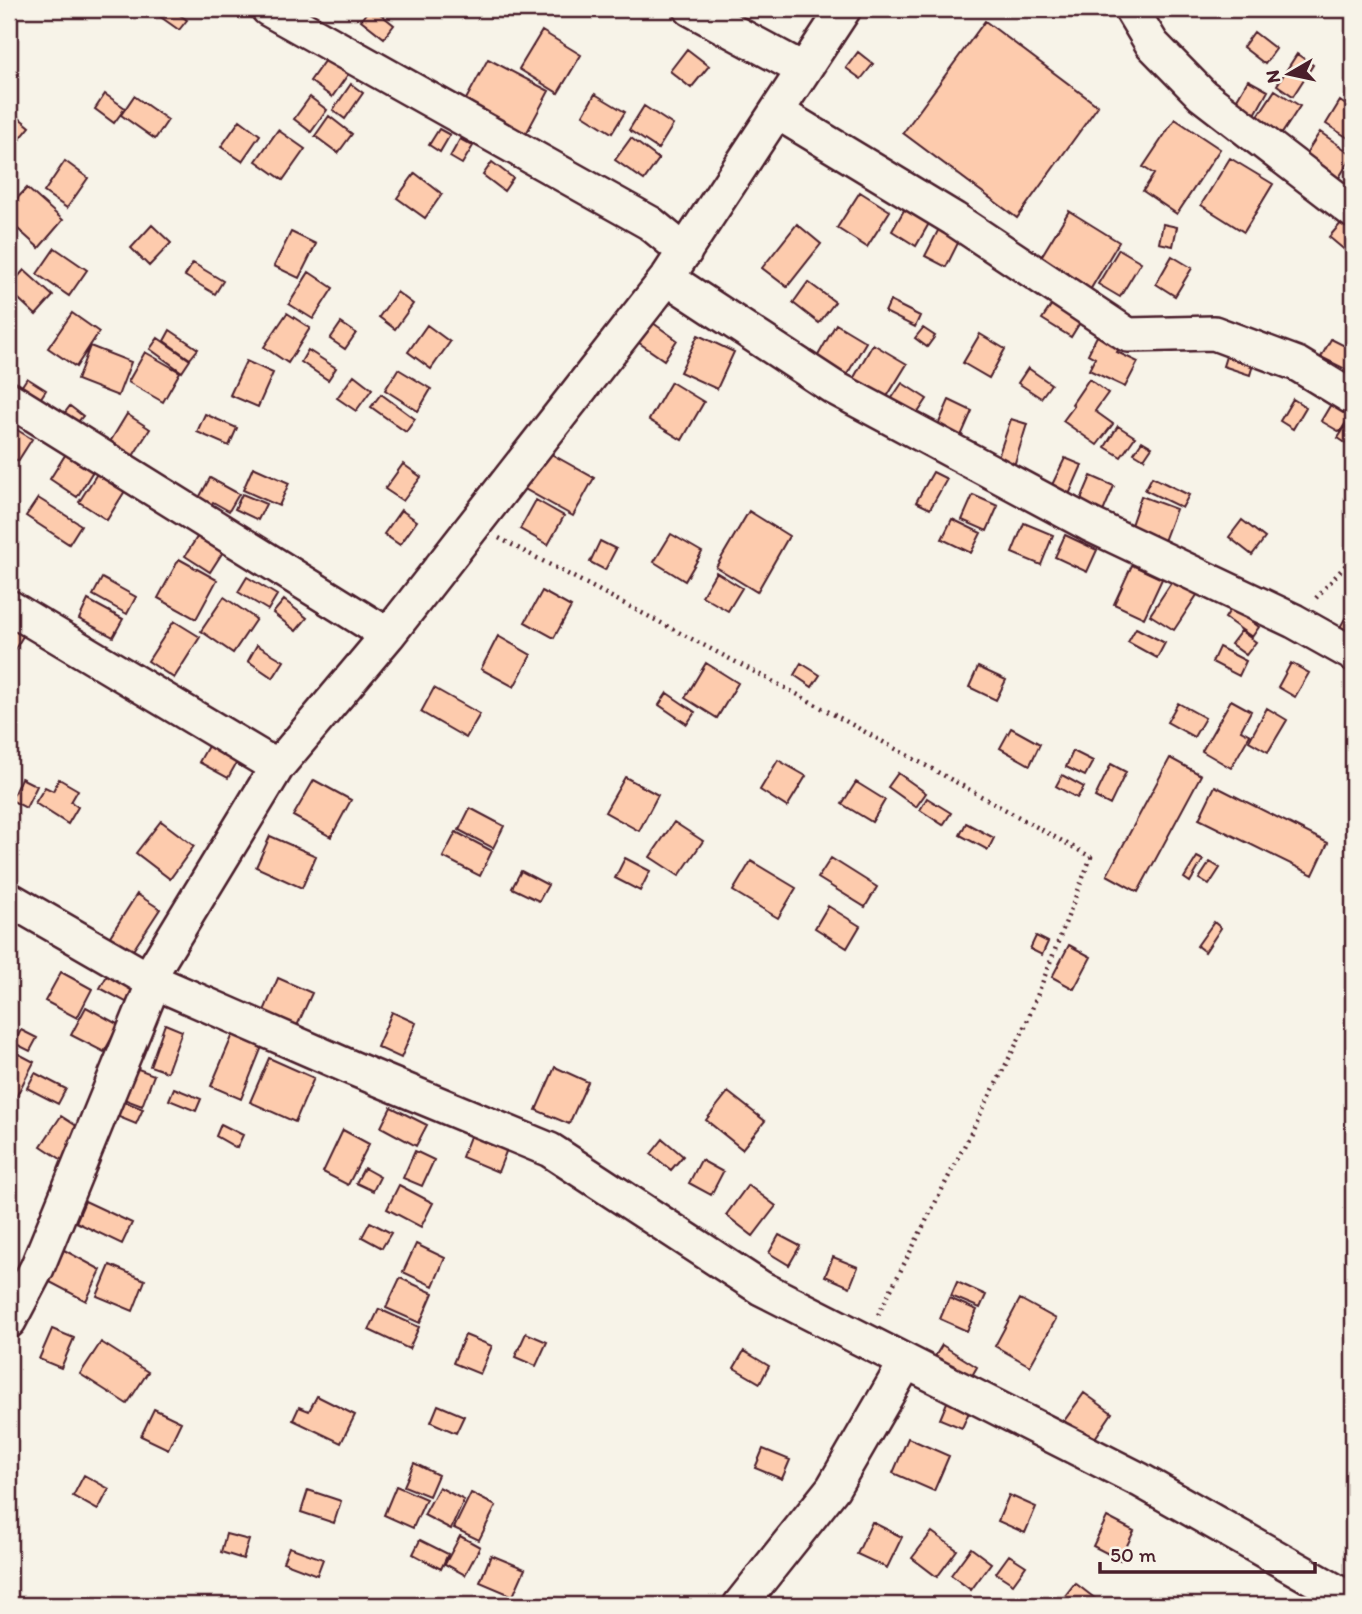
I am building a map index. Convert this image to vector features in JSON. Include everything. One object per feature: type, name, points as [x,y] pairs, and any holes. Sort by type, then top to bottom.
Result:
[{"type":"street","points":[[268,9],[650,223],[676,265],[833,387],[1089,524],[1294,621],[1353,654]]},
{"type":"street","points":[[691,9],[804,70]]},
{"type":"street","points":[[9,1321],[37,1268],[151,980],[277,767],[388,635],[676,265],[844,9]]},
{"type":"street","points":[[1131,9],[1152,44],[1202,95],[1353,211]]},
{"type":"street","points":[[777,112],[954,219],[1128,335],[1214,333],[1297,363],[1353,398]]},
{"type":"street","points":[[9,399],[388,635]]},
{"type":"street","points":[[9,607],[277,767]]},
{"type":"street","points":[[9,899],[151,980],[352,1068],[550,1150],[761,1288],[1140,1480],[1353,1601]]},
{"type":"street","points":[[740,1605],[832,1488],[906,1362]]},
{"type":"path","points":[[474,525],[793,692],[1091,857],[1025,1027],[865,1341]]},
{"type":"path","points":[[1294,621],[1353,557]]},
{"type":"building","points":[[158,9],[171,9],[187,20],[179,30],[155,13]]},
{"type":"building","points":[[369,9],[374,9],[394,25],[384,38],[361,20]]},
{"type":"building","points":[[985,21],[1098,106],[1017,218],[903,133]]},
{"type":"building","points":[[542,31],[581,55],[558,93],[519,69]]},
{"type":"building","points":[[1254,32],[1276,49],[1265,64],[1243,47]]},
{"type":"building","points":[[687,49],[709,66],[691,88],[670,71]]},
{"type":"building","points":[[858,52],[873,64],[861,79],[846,68]]},
{"type":"building","points":[[1297,54],[1313,65],[1293,96],[1277,85]]},
{"type":"building","points":[[327,57],[349,73],[332,97],[310,81]]},
{"type":"building","points":[[488,59],[549,91],[526,134],[465,101]]},
{"type":"building","points":[[1248,80],[1268,91],[1253,118],[1233,106]]},
{"type":"building","points":[[351,84],[363,93],[345,119],[333,110]]},
{"type":"building","points":[[1275,90],[1300,106],[1281,135],[1256,119]]},
{"type":"building","points":[[105,94],[125,108],[114,123],[95,109]]},
{"type":"building","points":[[595,94],[625,112],[612,133],[583,115]]},
{"type":"building","points":[[134,96],[168,120],[155,139],[121,115]]},
{"type":"building","points":[[310,97],[327,110],[311,132],[294,119]]},
{"type":"building","points":[[1340,101],[1353,110],[1353,141],[1326,124]]},
{"type":"building","points":[[644,106],[673,125],[658,149],[629,130]]},
{"type":"building","points":[[12,112],[30,127],[10,151],[9,116]]},
{"type":"building","points":[[329,116],[352,134],[338,153],[315,136]]},
{"type":"building","points":[[1175,119],[1220,149],[1177,214],[1143,191],[1154,174],[1143,167]]},
{"type":"building","points":[[240,120],[260,135],[242,161],[221,147]]},
{"type":"building","points":[[439,129],[450,135],[440,152],[429,145]]},
{"type":"building","points":[[278,130],[305,149],[283,180],[256,161]]},
{"type":"building","points":[[1320,132],[1353,155],[1335,184],[1301,161]]},
{"type":"building","points":[[631,138],[659,159],[644,180],[615,160]]},
{"type":"building","points":[[460,139],[473,146],[462,164],[450,157]]},
{"type":"building","points":[[1230,158],[1273,184],[1244,232],[1201,205]]},
{"type":"building","points":[[65,161],[88,178],[67,208],[44,192]]},
{"type":"building","points":[[492,162],[513,178],[504,191],[483,175]]},
{"type":"building","points":[[415,173],[442,194],[425,218],[397,198]]},
{"type":"building","points":[[27,188],[63,220],[39,248],[9,221],[9,207]]},
{"type":"building","points":[[860,192],[890,211],[867,247],[837,228]]},
{"type":"building","points":[[907,205],[931,220],[916,246],[892,231]]},
{"type":"building","points":[[1069,211],[1119,242],[1084,300],[1050,279],[1057,267],[1041,257]]},
{"type":"building","points":[[1349,214],[1353,217],[1353,257],[1329,237]]},
{"type":"building","points":[[943,221],[964,231],[946,267],[925,256]]},
{"type":"building","points":[[797,224],[821,244],[787,287],[762,268]]},
{"type":"building","points":[[1163,224],[1177,227],[1173,246],[1159,243]]},
{"type":"building","points":[[152,225],[171,243],[149,266],[131,248]]},
{"type":"building","points":[[291,232],[316,244],[299,278],[274,266]]},
{"type":"building","points":[[55,248],[87,270],[69,296],[37,274]]},
{"type":"building","points":[[1119,249],[1141,262],[1120,297],[1098,284]]},
{"type":"building","points":[[1172,256],[1192,268],[1175,296],[1156,284]]},
{"type":"building","points":[[193,263],[223,281],[215,294],[185,276]]},
{"type":"building","points":[[24,270],[53,296],[36,315],[9,290]]},
{"type":"building","points":[[309,272],[333,288],[313,319],[289,304]]},
{"type":"building","points":[[808,282],[835,302],[819,323],[793,303]]},
{"type":"building","points":[[397,292],[413,304],[395,329],[379,317]]},
{"type":"building","points":[[1056,298],[1084,316],[1071,337],[1042,319]]},
{"type":"building","points":[[890,301],[920,316],[915,327],[885,312]]},
{"type":"building","points":[[72,313],[99,332],[76,367],[48,348]]},
{"type":"building","points":[[287,313],[310,328],[288,363],[264,347]]},
{"type":"building","points":[[646,318],[677,340],[664,360],[632,338]]},
{"type":"building","points":[[341,323],[356,333],[345,349],[330,339]]},
{"type":"building","points":[[836,324],[866,342],[842,383],[812,366]]},
{"type":"building","points":[[427,325],[450,342],[431,369],[408,352]]},
{"type":"building","points":[[923,328],[935,336],[927,347],[915,338]]},
{"type":"building","points":[[170,330],[198,349],[190,359],[164,341]]},
{"type":"building","points":[[980,334],[1005,349],[989,378],[963,363]]},
{"type":"building","points":[[698,335],[734,352],[717,389],[680,372]]},
{"type":"building","points":[[1097,336],[1120,347],[1117,352],[1138,362],[1125,387],[1089,370],[1095,358],[1088,354]]},
{"type":"building","points":[[158,338],[190,360],[182,372],[150,349]]},
{"type":"building","points":[[1331,339],[1353,350],[1353,373],[1321,357]]},
{"type":"building","points":[[873,344],[907,364],[880,408],[848,388]]},
{"type":"building","points":[[90,346],[131,362],[118,396],[77,380]]},
{"type":"building","points":[[308,350],[336,368],[328,380],[301,362]]},
{"type":"building","points":[[1228,350],[1255,358],[1250,375],[1223,366]]},
{"type":"building","points":[[145,352],[180,372],[163,402],[128,382]]},
{"type":"building","points":[[246,361],[273,373],[258,407],[230,395]]},
{"type":"building","points":[[1028,368],[1051,384],[1041,398],[1018,383]]},
{"type":"building","points":[[398,369],[431,389],[418,411],[385,390]]},
{"type":"building","points":[[354,375],[372,389],[356,411],[337,398]]},
{"type":"building","points":[[27,378],[46,390],[35,407],[16,395]]},
{"type":"building","points":[[1089,379],[1108,393],[1095,411],[1113,424],[1097,445],[1063,421]]},
{"type":"building","points":[[671,382],[704,402],[682,440],[649,420]]},
{"type":"building","points":[[902,383],[927,399],[911,423],[886,407]]},
{"type":"building","points":[[381,394],[415,419],[406,432],[371,407]]},
{"type":"building","points":[[1337,394],[1353,411],[1340,432],[1321,421]]},
{"type":"building","points":[[1293,399],[1306,407],[1293,429],[1280,421]]},
{"type":"building","points":[[949,400],[972,411],[958,443],[935,432]]},
{"type":"building","points":[[70,406],[83,416],[73,428],[60,419]]},
{"type":"building","points":[[127,414],[150,429],[133,456],[110,442]]},
{"type":"building","points":[[205,414],[237,428],[229,446],[197,432]]},
{"type":"building","points":[[1353,415],[1353,448],[1338,438]]},
{"type":"building","points":[[1011,419],[1027,424],[1014,466],[997,460]]},
{"type":"building","points":[[9,425],[32,439],[18,461],[9,455]]},
{"type":"building","points":[[1118,426],[1135,437],[1121,457],[1105,447]]},
{"type":"building","points":[[1142,441],[1152,447],[1144,459],[1134,453]]},
{"type":"building","points":[[69,449],[96,466],[77,497],[50,479]]},
{"type":"building","points":[[544,450],[594,478],[573,516],[523,488]]},
{"type":"building","points":[[1065,458],[1082,465],[1068,497],[1050,489]]},
{"type":"building","points":[[403,464],[421,477],[403,501],[385,489]]},
{"type":"building","points":[[253,467],[289,483],[279,506],[243,490]]},
{"type":"building","points":[[100,469],[128,486],[107,520],[79,502]]},
{"type":"building","points":[[933,472],[947,479],[930,509],[916,502]]},
{"type":"building","points":[[1091,476],[1114,486],[1103,512],[1080,502]]},
{"type":"building","points":[[1152,477],[1189,495],[1182,508],[1145,490]]},
{"type":"building","points":[[210,478],[239,494],[229,511],[213,502],[206,515],[194,507]]},
{"type":"building","points":[[242,494],[266,504],[258,520],[235,509]]},
{"type":"building","points":[[973,495],[998,506],[987,531],[962,520]]},
{"type":"building","points":[[1141,496],[1176,509],[1164,541],[1130,528]]},
{"type":"building","points":[[38,498],[81,525],[69,544],[26,516]]},
{"type":"building","points":[[536,500],[564,516],[548,545],[520,529]]},
{"type":"building","points":[[401,510],[417,521],[400,545],[384,534]]},
{"type":"building","points":[[749,511],[789,536],[757,592],[716,567]]},
{"type":"building","points":[[952,519],[981,533],[971,553],[942,539]]},
{"type":"building","points":[[1242,520],[1265,538],[1252,555],[1229,537]]},
{"type":"building","points":[[1024,523],[1053,535],[1041,565],[1012,553]]},
{"type":"building","points":[[203,528],[228,544],[210,572],[185,556]]},
{"type":"building","points":[[671,534],[702,552],[685,581],[654,562]]},
{"type":"building","points":[[1065,535],[1097,550],[1087,572],[1055,557]]},
{"type":"building","points":[[600,541],[616,549],[605,570],[590,562]]},
{"type":"building","points":[[179,559],[217,580],[196,619],[158,598]]},
{"type":"building","points":[[1132,565],[1162,579],[1144,618],[1114,604]]},
{"type":"building","points":[[716,572],[742,588],[728,611],[702,596]]},
{"type":"building","points":[[247,577],[277,595],[268,610],[238,592]]},
{"type":"building","points":[[102,578],[136,597],[127,614],[93,595]]},
{"type":"building","points":[[1173,580],[1197,595],[1174,630],[1150,615]]},
{"type":"building","points":[[542,591],[571,607],[554,638],[525,622]]},
{"type":"building","points":[[224,597],[256,619],[233,653],[201,631]]},
{"type":"building","points":[[88,600],[123,619],[113,637],[79,619]]},
{"type":"building","points":[[284,600],[307,618],[296,631],[273,613]]},
{"type":"building","points":[[1232,607],[1259,627],[1252,637],[1225,618]]},
{"type":"building","points":[[1347,615],[1353,618],[1353,646],[1335,636]]},
{"type":"building","points":[[174,621],[200,637],[174,678],[148,661]]},
{"type":"building","points":[[9,627],[23,636],[9,659]]},
{"type":"building","points":[[1136,628],[1165,643],[1157,658],[1128,642]]},
{"type":"building","points":[[1241,631],[1256,642],[1246,655],[1231,644]]},
{"type":"building","points":[[498,636],[531,655],[514,687],[481,669]]},
{"type":"building","points":[[257,645],[284,661],[273,678],[248,661]]},
{"type":"building","points":[[1219,647],[1246,661],[1239,676],[1212,662]]},
{"type":"building","points":[[706,663],[738,683],[717,718],[685,698]]},
{"type":"building","points":[[801,663],[820,675],[812,687],[794,675]]},
{"type":"building","points":[[1291,663],[1309,673],[1295,697],[1278,687]]},
{"type":"building","points":[[978,667],[1006,680],[996,700],[969,687]]},
{"type":"building","points":[[434,688],[480,714],[466,738],[421,712]]},
{"type":"building","points":[[667,693],[695,712],[687,724],[659,705]]},
{"type":"building","points":[[1231,700],[1251,711],[1241,730],[1250,735],[1231,768],[1202,751]]},
{"type":"building","points":[[1178,703],[1205,718],[1194,737],[1167,722]]},
{"type":"building","points":[[1267,708],[1287,720],[1268,752],[1249,741]]},
{"type":"building","points":[[1011,728],[1040,744],[1030,765],[1000,748]]},
{"type":"building","points":[[208,746],[237,762],[228,778],[199,762]]},
{"type":"building","points":[[1073,751],[1093,761],[1085,776],[1066,767]]},
{"type":"building","points":[[1170,758],[1201,775],[1138,892],[1107,875]]},
{"type":"building","points":[[778,760],[806,776],[787,807],[760,790]]},
{"type":"building","points":[[1111,764],[1126,772],[1110,805],[1095,797]]},
{"type":"building","points":[[898,773],[926,793],[916,807],[888,787]]},
{"type":"building","points":[[1062,775],[1084,787],[1077,798],[1056,786]]},
{"type":"building","points":[[625,777],[658,795],[639,831],[605,812]]},
{"type":"building","points":[[21,778],[37,786],[26,808],[11,800]]},
{"type":"building","points":[[59,779],[78,790],[71,802],[78,807],[68,824],[35,803],[45,787],[53,791]]},
{"type":"building","points":[[314,780],[351,800],[331,837],[293,816]]},
{"type":"building","points":[[856,782],[885,800],[872,822],[842,804]]},
{"type":"building","points":[[1215,786],[1328,843],[1313,875],[1199,819]]},
{"type":"building","points":[[927,798],[951,813],[943,825],[920,810]]},
{"type":"building","points":[[470,808],[504,826],[493,848],[459,830]]},
{"type":"building","points":[[161,821],[194,846],[170,879],[136,853]]},
{"type":"building","points":[[674,822],[703,841],[679,876],[650,857]]},
{"type":"building","points":[[966,823],[994,838],[988,850],[960,835]]},
{"type":"building","points":[[456,832],[492,851],[480,876],[443,857]]},
{"type":"building","points":[[270,836],[316,856],[302,888],[256,867]]},
{"type":"building","points":[[1197,857],[1203,860],[1190,882],[1184,878]]},
{"type":"building","points":[[625,858],[650,871],[640,891],[615,878]]},
{"type":"building","points":[[831,858],[877,887],[865,907],[818,878]]},
{"type":"building","points":[[751,861],[796,888],[778,918],[733,891]]},
{"type":"building","points":[[1210,862],[1220,868],[1209,885],[1199,879]]},
{"type":"building","points":[[521,871],[548,885],[539,901],[512,888]]},
{"type":"building","points":[[137,894],[160,909],[130,955],[107,941]]},
{"type":"building","points":[[828,906],[860,926],[847,948],[815,928]]},
{"type":"building","points":[[1214,922],[1221,928],[1205,952],[1197,946]]},
{"type":"building","points":[[1036,936],[1048,942],[1042,955],[1030,949]]},
{"type":"building","points":[[1069,945],[1091,957],[1074,989],[1052,977]]},
{"type":"building","points":[[61,972],[92,989],[77,1018],[45,1001]]},
{"type":"building","points":[[109,972],[144,990],[135,1007],[100,988]]},
{"type":"building","points":[[278,978],[312,993],[297,1026],[264,1011]]},
{"type":"building","points":[[86,1007],[119,1025],[104,1052],[71,1035]]},
{"type":"building","points":[[392,1012],[416,1023],[401,1058],[377,1047]]},
{"type":"building","points":[[165,1024],[182,1031],[167,1072],[150,1066]]},
{"type":"building","points":[[21,1030],[37,1038],[30,1051],[14,1043]]},
{"type":"building","points":[[234,1032],[263,1044],[241,1099],[211,1086]]},
{"type":"building","points":[[13,1051],[34,1062],[14,1101],[9,1098],[9,1058]]},
{"type":"building","points":[[269,1058],[314,1078],[295,1122],[250,1102]]},
{"type":"building","points":[[133,1067],[154,1075],[142,1106],[121,1098]]},
{"type":"building","points":[[555,1067],[588,1082],[569,1124],[536,1110]]},
{"type":"building","points":[[35,1073],[66,1089],[58,1104],[27,1088]]},
{"type":"building","points":[[174,1088],[201,1099],[196,1111],[169,1100]]},
{"type":"building","points":[[728,1092],[765,1121],[742,1149],[706,1120]]},
{"type":"building","points":[[120,1100],[143,1109],[136,1124],[114,1115]]},
{"type":"building","points":[[391,1107],[427,1125],[416,1146],[381,1127]]},
{"type":"building","points":[[61,1116],[86,1132],[67,1163],[41,1146]]},
{"type":"building","points":[[221,1124],[243,1135],[237,1148],[216,1136]]},
{"type":"building","points":[[343,1130],[369,1144],[348,1185],[323,1172]]},
{"type":"building","points":[[471,1134],[507,1149],[498,1172],[462,1157]]},
{"type":"building","points":[[663,1139],[683,1156],[671,1170],[651,1154]]},
{"type":"building","points":[[415,1151],[434,1160],[422,1186],[403,1178]]},
{"type":"building","points":[[701,1160],[723,1172],[711,1195],[689,1183]]},
{"type":"building","points":[[364,1168],[380,1177],[373,1191],[356,1183]]},
{"type":"building","points":[[399,1185],[433,1203],[421,1227],[387,1209]]},
{"type":"building","points":[[748,1185],[776,1206],[753,1236],[726,1215]]},
{"type":"building","points":[[85,1201],[132,1223],[122,1244],[76,1222]]},
{"type":"building","points":[[370,1222],[391,1233],[382,1248],[362,1237]]},
{"type":"building","points":[[779,1235],[800,1246],[789,1265],[769,1253]]},
{"type":"building","points":[[416,1244],[445,1258],[433,1286],[403,1272]]},
{"type":"building","points":[[64,1250],[101,1270],[86,1301],[48,1281]]},
{"type":"building","points":[[833,1257],[858,1267],[850,1287],[825,1276]]},
{"type":"building","points":[[110,1265],[145,1280],[133,1311],[97,1296]]},
{"type":"building","points":[[400,1278],[433,1293],[420,1323],[386,1308]]},
{"type":"building","points":[[957,1282],[986,1295],[980,1308],[951,1296]]},
{"type":"building","points":[[949,1298],[977,1310],[967,1331],[940,1319]]},
{"type":"building","points":[[1020,1299],[1056,1319],[1030,1366],[995,1346]]},
{"type":"building","points":[[379,1309],[419,1327],[409,1349],[369,1330]]},
{"type":"building","points":[[52,1329],[74,1338],[61,1368],[39,1359]]},
{"type":"building","points":[[526,1333],[547,1342],[536,1366],[515,1357]]},
{"type":"building","points":[[465,1335],[492,1346],[480,1374],[453,1363]]},
{"type":"building","points":[[101,1342],[148,1372],[127,1404],[80,1374]]},
{"type":"building","points":[[942,1345],[977,1367],[969,1381],[933,1360]]},
{"type":"building","points":[[744,1351],[769,1366],[760,1383],[734,1368]]},
{"type":"building","points":[[1084,1393],[1112,1413],[1093,1441],[1064,1421]]},
{"type":"building","points":[[317,1396],[355,1415],[341,1443],[293,1420],[299,1407],[309,1411]]},
{"type":"building","points":[[948,1400],[970,1410],[962,1428],[940,1419]]},
{"type":"building","points":[[438,1405],[464,1416],[456,1433],[431,1422]]},
{"type":"building","points":[[154,1409],[181,1422],[168,1449],[141,1436]]},
{"type":"building","points":[[908,1438],[949,1456],[934,1491],[893,1473]]},
{"type":"building","points":[[763,1449],[790,1460],[782,1479],[755,1468]]},
{"type":"building","points":[[414,1463],[438,1475],[429,1496],[404,1486]]},
{"type":"building","points":[[84,1475],[109,1489],[98,1510],[73,1496]]},
{"type":"building","points":[[396,1486],[426,1499],[413,1528],[384,1515]]},
{"type":"building","points":[[439,1487],[464,1500],[451,1529],[424,1515]]},
{"type":"building","points":[[308,1490],[341,1501],[334,1523],[301,1512]]},
{"type":"building","points":[[471,1493],[496,1506],[479,1540],[454,1528]]},
{"type":"building","points":[[1009,1495],[1036,1507],[1025,1533],[998,1521]]},
{"type":"building","points":[[1107,1517],[1134,1531],[1120,1560],[1093,1546]]},
{"type":"building","points":[[872,1522],[902,1537],[887,1568],[857,1554]]},
{"type":"building","points":[[932,1532],[957,1550],[937,1577],[912,1558]]},
{"type":"building","points":[[226,1534],[249,1540],[243,1559],[221,1552]]},
{"type":"building","points":[[460,1536],[480,1547],[465,1575],[445,1564]]},
{"type":"building","points":[[420,1540],[448,1554],[441,1569],[413,1554]]},
{"type":"building","points":[[289,1547],[323,1559],[317,1575],[283,1562]]},
{"type":"building","points":[[971,1548],[991,1563],[971,1590],[951,1575]]},
{"type":"building","points":[[491,1555],[525,1569],[513,1596],[480,1582]]},
{"type":"building","points":[[1009,1555],[1026,1566],[1013,1584],[996,1573]]},
{"type":"building","points":[[1075,1583],[1101,1603],[1100,1605],[1058,1605]]}]
